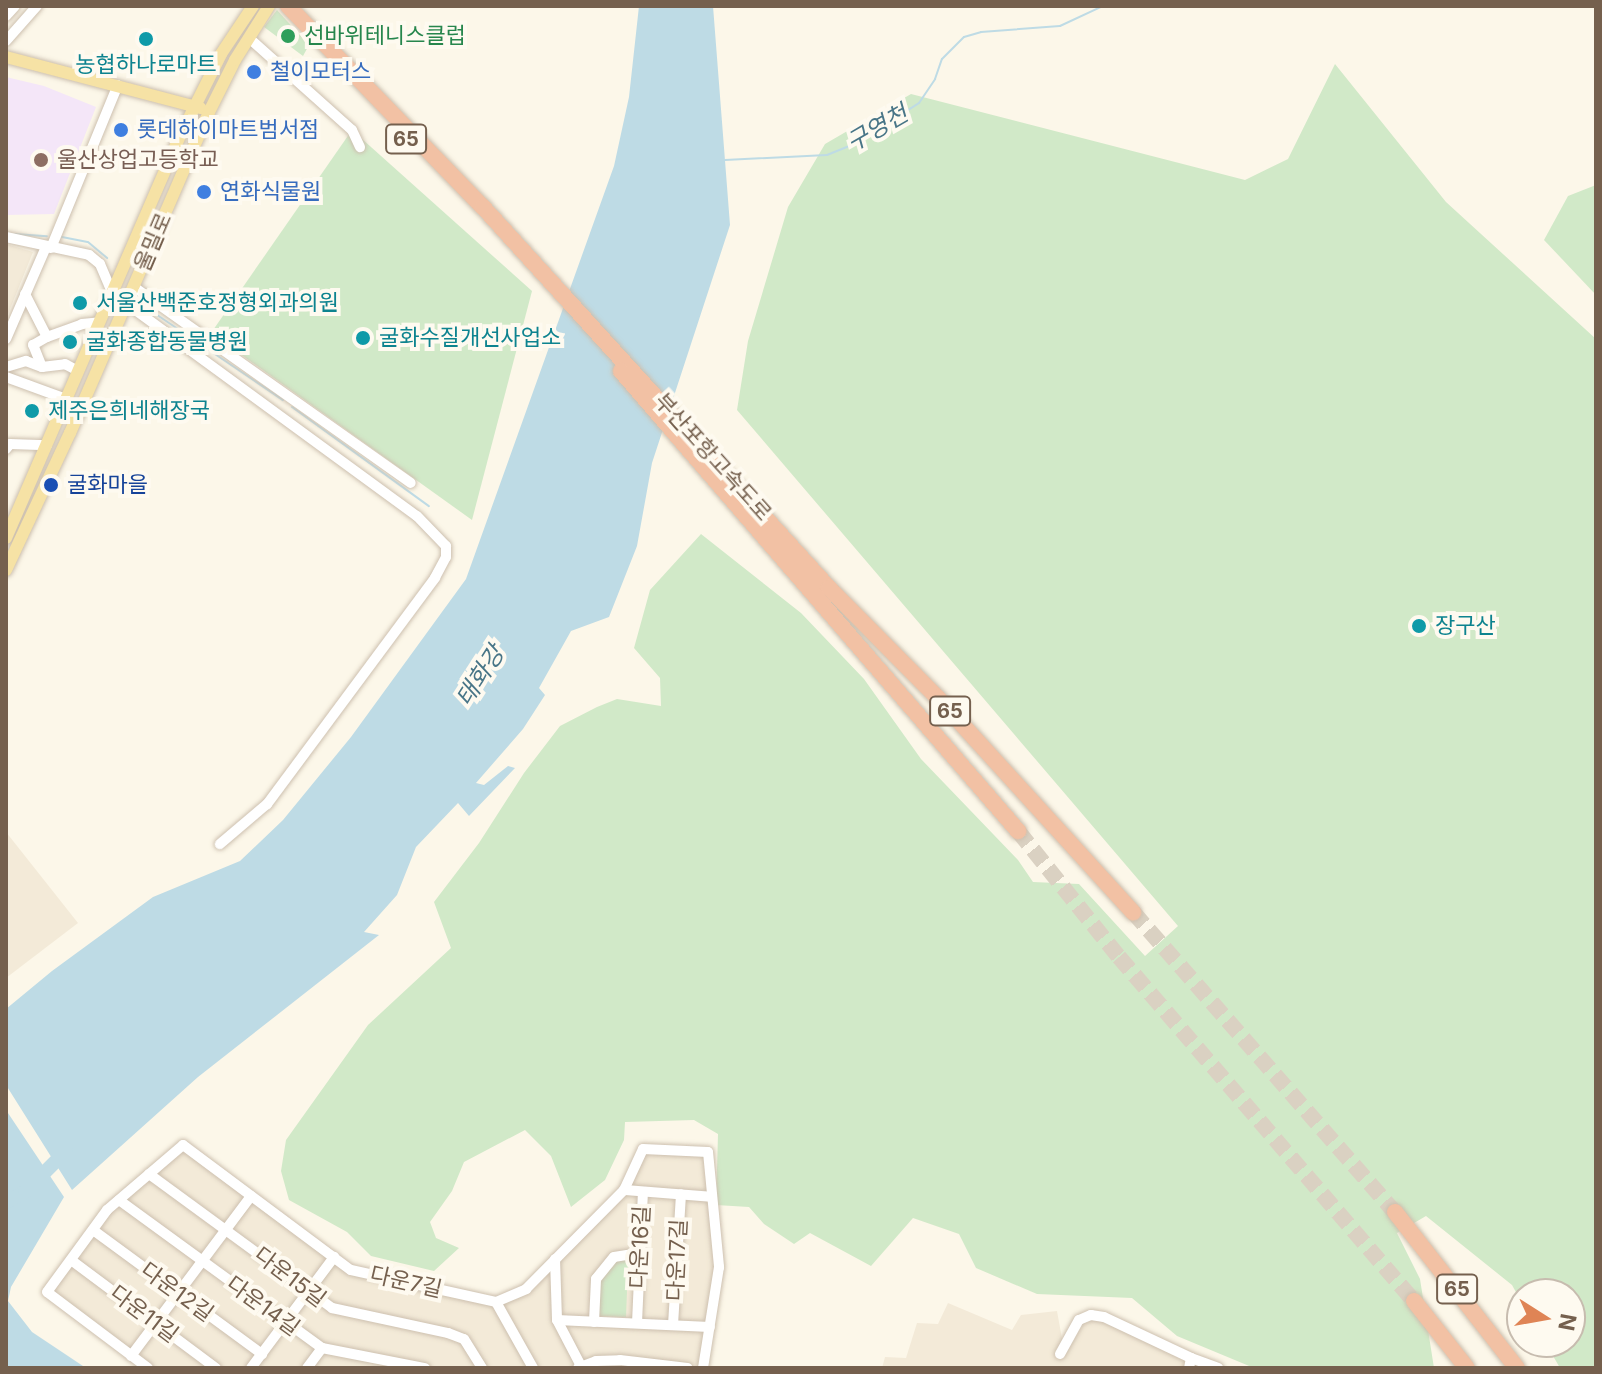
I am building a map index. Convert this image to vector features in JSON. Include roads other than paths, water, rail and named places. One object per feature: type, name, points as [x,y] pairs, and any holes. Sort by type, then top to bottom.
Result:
[{"type":"highway","name":"부산포항고속도로","points":[[277,6],[533,274],[759,518],[938,698],[1133,912]]},
{"type":"highway","name":"부산포항고속도로","points":[[288,6],[483,207],[759,518],[1018,831]]},
{"type":"highway","name":"65","points":[[1395,1212],[1517,1368]]},
{"type":"highway","name":"65","points":[[1414,1301],[1467,1368]]},
{"type":"main road","name":"울밀로","points":[[6,538],[10,517],[47,445],[195,106],[221,54],[253,6]]},
{"type":"main road","name":"울밀로","points":[[6,570],[127,304],[209,112],[269,6]]},
{"type":"main road","points":[[6,57],[209,112]]},
{"type":"street","points":[[6,16],[15,6]]},
{"type":"street","points":[[6,41],[37,6]]},
{"type":"street","points":[[249,38],[352,130],[360,147]]},
{"type":"street","points":[[6,339],[49,248],[118,85]]},
{"type":"street","points":[[6,237],[89,255],[100,264],[112,292]]},
{"type":"street","points":[[134,287],[411,483]]},
{"type":"street","points":[[25,294],[47,337]]},
{"type":"street","points":[[127,304],[417,516],[446,546],[446,557],[413,609],[267,804],[220,844]]},
{"type":"street","points":[[42,367],[33,345],[82,324],[100,322]]},
{"type":"street","points":[[6,367],[26,361],[42,367],[65,364],[78,371]]},
{"type":"street","points":[[6,377],[66,399]]},
{"type":"street","points":[[279,416],[291,399]]},
{"type":"street","points":[[6,449],[10,444],[47,445]]},
{"type":"street","name":"다운7길","points":[[148,1368],[47,1292],[119,1200],[183,1145],[351,1270],[496,1302]]},
{"type":"street","points":[[533,1368],[496,1302],[526,1289],[624,1190],[643,1149],[708,1152],[719,1267],[703,1368]]},
{"type":"street","name":"다운15길","points":[[149,1174],[308,1292],[341,1312],[448,1333],[464,1339],[482,1368]]},
{"type":"street","points":[[624,1190],[643,1192]]},
{"type":"street","name":"다운16길","points":[[637,1323],[643,1192],[712,1197]]},
{"type":"street","name":"다운17길","points":[[673,1325],[681,1194]]},
{"type":"street","points":[[131,1356],[251,1196]]},
{"type":"street","name":"다운14길","points":[[119,1200],[322,1348],[425,1368]]},
{"type":"street","name":"다운12길","points":[[93,1230],[262,1354]]},
{"type":"street","name":"다운17길","points":[[594,1322],[596,1279],[614,1257],[640,1253]]},
{"type":"street","points":[[251,1368],[334,1257]]},
{"type":"street","points":[[555,1259],[557,1320],[580,1367],[620,1360],[688,1368]]},
{"type":"street","name":"다운11길","points":[[71,1260],[216,1368]]},
{"type":"street","points":[[1060,1354],[1079,1320],[1091,1315],[1104,1317],[1190,1363],[1218,1368]]},
{"type":"street","name":"다운17길","points":[[557,1320],[710,1327]]},
{"type":"street","points":[[307,1368],[322,1348]]},
{"type":"street","points":[[371,1357],[377,1368]]},
{"type":"water","points":[[639,6],[713,6],[730,225],[652,463],[637,546],[609,617],[571,631],[539,688],[545,695],[523,729],[476,783],[484,785],[508,766],[515,768],[469,816],[458,803],[416,847],[397,895],[364,932],[379,935],[198,1077],[72,1190],[6,1085],[6,1009],[153,897],[240,861],[283,820],[351,737],[466,579],[614,166],[629,97]]},
{"type":"water","points":[[6,1110],[64,1197],[11,1287],[8,1301],[32,1332],[86,1368],[6,1368]]},
{"type":"waterway","name":"구영천","points":[[725,160],[827,155],[857,143],[919,103],[935,79],[942,59],[964,37],[981,32],[1060,26],[1103,6]]},
{"type":"waterway","points":[[15,234],[47,236]]},
{"type":"waterway","points":[[62,237],[88,242],[107,258]]},
{"type":"waterway","points":[[138,302],[283,400]]},
{"type":"waterway","points":[[292,407],[429,506]]},
{"type":"waterway","name":"태화강","points":[[6,1202],[25,1192],[66,1151]]},
{"type":"tunnel","points":[[1018,831],[1119,957],[1414,1301]]},
{"type":"tunnel","points":[[1133,912],[1395,1212]]},
{"type":"place","name":"선바위테니스클럽","points":[[288,36]]},
{"type":"place","name":"농협하나로마트","points":[[146,39]]},
{"type":"place","name":"철이모터스","points":[[254,72]]},
{"type":"place","name":"롯데하이마트범서점","points":[[121,130]]},
{"type":"place","name":"울산상업고등학교","points":[[41,160]]},
{"type":"place","name":"연화식물원","points":[[204,192]]},
{"type":"place","name":"서울산백준호정형외과의원","points":[[80,303]]},
{"type":"place","name":"굴화수질개선사업소","points":[[363,338]]},
{"type":"place","name":"굴화종합동물병원","points":[[70,342]]},
{"type":"place","name":"제주은희네해장국","points":[[32,411]]},
{"type":"place","name":"굴화마을","points":[[51,485]]},
{"type":"place","name":"장구산","points":[[1419,626]]}]
